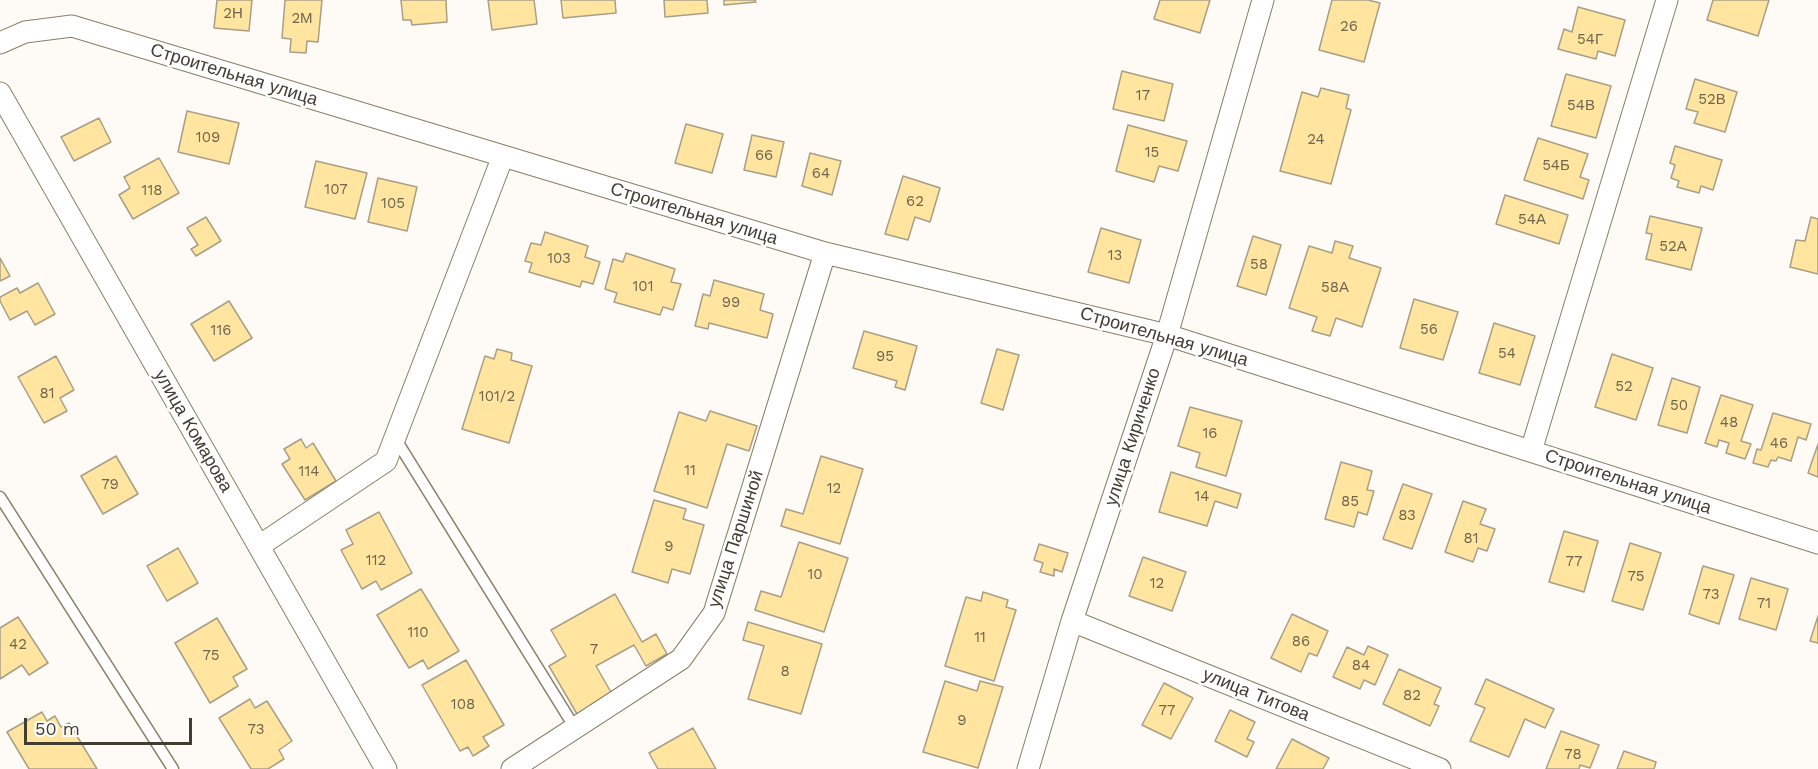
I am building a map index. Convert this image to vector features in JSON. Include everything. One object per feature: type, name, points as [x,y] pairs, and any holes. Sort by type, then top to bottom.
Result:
[{"type":"street","name":"улица Кириченко","points":[[1028,769],[1072,621],[1167,334],[1263,0]]},
{"type":"street","points":[[1531,451],[1667,0]]},
{"type":"street","name":"Строительная улица","points":[[0,42],[25,32],[72,26],[825,254],[1167,334],[1818,543]]},
{"type":"street","name":"улица Комарова","points":[[0,93],[386,769]]},
{"type":"street","points":[[259,546],[386,461],[502,156]]},
{"type":"street","name":"улица Паршиной","points":[[512,769],[681,659],[714,613],[825,254]]},
{"type":"street","name":"улица Титова","points":[[1072,621],[1440,769]]},
{"type":"lane","points":[[395,438],[575,728]]},
{"type":"lane","points":[[0,497],[173,769]]},
{"type":"building","points":[[217,0],[252,0],[249,31],[214,28]]},
{"type":"building","points":[[285,0],[322,0],[318,42],[307,41],[306,53],[290,52],[291,39],[282,38]]},
{"type":"building","points":[[401,0],[446,0],[447,22],[412,25],[411,20],[403,20]]},
{"type":"building","points":[[488,0],[534,0],[537,24],[492,30]]},
{"type":"building","points":[[561,0],[615,0],[616,13],[563,18]]},
{"type":"building","points":[[664,0],[707,0],[708,13],[665,17]]},
{"type":"building","points":[[724,0],[755,0],[756,2],[724,5]]},
{"type":"building","points":[[1160,0],[1210,0],[1200,33],[1154,19]]},
{"type":"building","points":[[1332,0],[1368,0],[1380,3],[1364,62],[1319,50]]},
{"type":"building","points":[[1713,0],[1769,0],[1758,36],[1707,20]]},
{"type":"building","points":[[1578,7],[1625,20],[1615,56],[1598,51],[1596,59],[1558,49],[1564,29],[1572,32]]},
{"type":"building","points":[[1122,71],[1173,84],[1164,121],[1113,109]]},
{"type":"building","points":[[1566,74],[1611,86],[1596,138],[1551,126]]},
{"type":"building","points":[[1695,79],[1737,92],[1725,132],[1694,123],[1698,112],[1686,109]]},
{"type":"building","points":[[1321,88],[1349,95],[1346,108],[1351,110],[1331,184],[1280,171],[1302,92],[1318,97]]},
{"type":"building","points":[[187,111],[239,123],[229,164],[178,152]]},
{"type":"building","points":[[99,118],[111,142],[74,161],[61,137]]},
{"type":"building","points":[[686,124],[723,134],[712,173],[675,163]]},
{"type":"building","points":[[1128,125],[1187,141],[1178,171],[1159,166],[1154,182],[1116,171]]},
{"type":"building","points":[[752,135],[784,142],[776,177],[744,170]]},
{"type":"building","points":[[1538,138],[1588,154],[1580,177],[1589,180],[1583,199],[1524,180]]},
{"type":"building","points":[[1675,146],[1722,160],[1713,190],[1701,186],[1699,193],[1677,187],[1679,181],[1671,178],[1675,165],[1670,163]]},
{"type":"building","points":[[810,153],[841,161],[832,195],[802,186]]},
{"type":"building","points":[[159,158],[179,193],[133,219],[119,195],[130,188],[124,177]]},
{"type":"building","points":[[316,161],[367,173],[355,219],[305,207]]},
{"type":"building","points":[[903,176],[940,188],[930,222],[915,217],[908,240],[885,234]]},
{"type":"building","points":[[378,178],[417,187],[407,231],[368,222]]},
{"type":"building","points":[[1505,195],[1568,215],[1559,244],[1496,224]]},
{"type":"building","points":[[1650,216],[1702,228],[1691,270],[1646,259],[1652,234],[1646,233]]},
{"type":"building","points":[[206,217],[221,241],[196,256],[191,249],[198,245],[187,228]]},
{"type":"building","points":[[1811,217],[1818,219],[1818,274],[1790,267],[1796,240],[1805,241]]},
{"type":"building","points":[[1101,228],[1141,240],[1129,283],[1088,272]]},
{"type":"building","points":[[545,232],[588,246],[585,257],[600,262],[593,284],[582,281],[580,287],[529,272],[532,263],[525,261],[531,243],[541,245]]},
{"type":"building","points":[[1253,236],[1281,245],[1266,295],[1237,286]]},
{"type":"building","points":[[1335,241],[1353,246],[1349,258],[1381,268],[1362,327],[1336,318],[1330,336],[1312,331],[1317,317],[1289,308],[1309,246],[1332,253]]},
{"type":"building","points":[[626,253],[675,269],[671,282],[681,284],[673,310],[663,307],[660,315],[614,302],[617,293],[605,289],[613,259],[623,262]]},
{"type":"building","points":[[0,258],[10,276],[0,281]]},
{"type":"building","points":[[714,280],[764,294],[760,310],[773,314],[767,338],[709,323],[708,329],[695,326],[703,294],[710,296]]},
{"type":"building","points":[[38,283],[55,314],[35,325],[27,311],[10,320],[0,297],[17,288],[20,293]]},
{"type":"building","points":[[1414,299],[1458,312],[1443,360],[1400,348]]},
{"type":"building","points":[[229,301],[252,338],[214,361],[191,324]]},
{"type":"building","points":[[1494,323],[1535,336],[1520,385],[1479,373]]},
{"type":"building","points":[[864,331],[917,346],[905,390],[895,387],[897,381],[853,368]]},
{"type":"building","points":[[497,349],[512,353],[511,360],[532,366],[509,443],[462,429],[485,356],[494,359]]},
{"type":"building","points":[[997,349],[1019,355],[1003,410],[981,403]]},
{"type":"building","points":[[1612,354],[1653,368],[1636,420],[1595,407]]},
{"type":"building","points":[[56,356],[74,390],[60,398],[67,411],[44,423],[18,377]]},
{"type":"building","points":[[1672,378],[1700,387],[1687,433],[1658,425]]},
{"type":"building","points":[[1721,395],[1753,405],[1741,441],[1751,444],[1745,459],[1726,453],[1729,443],[1719,440],[1717,447],[1705,443]]},
{"type":"building","points":[[1190,407],[1242,421],[1226,476],[1196,467],[1200,453],[1178,446]]},
{"type":"building","points":[[710,411],[757,426],[749,451],[727,444],[707,508],[654,491],[679,412],[706,421]]},
{"type":"building","points":[[1773,413],[1811,424],[1806,440],[1798,437],[1791,461],[1778,457],[1776,461],[1771,460],[1768,467],[1753,463],[1757,449],[1761,450]]},
{"type":"building","points":[[301,439],[306,448],[313,443],[336,481],[305,500],[282,464],[290,459],[284,449]]},
{"type":"building","points":[[1818,444],[1818,477],[1808,473]]},
{"type":"building","points":[[116,456],[138,494],[103,514],[81,476]]},
{"type":"building","points":[[821,456],[863,469],[840,544],[781,526],[786,509],[803,514]]},
{"type":"building","points":[[1341,462],[1372,471],[1367,490],[1374,491],[1367,515],[1358,512],[1354,527],[1325,519]]},
{"type":"building","points":[[1171,472],[1241,494],[1237,508],[1215,501],[1207,526],[1159,512]]},
{"type":"building","points":[[1403,484],[1432,494],[1412,549],[1383,539]]},
{"type":"building","points":[[654,500],[686,509],[683,519],[704,525],[690,574],[672,569],[668,583],[632,572]]},
{"type":"building","points":[[1463,501],[1486,509],[1480,524],[1495,529],[1487,551],[1478,548],[1473,562],[1445,552]]},
{"type":"building","points":[[379,512],[412,573],[381,590],[376,581],[362,589],[341,550],[353,544],[346,530]]},
{"type":"building","points":[[1564,531],[1598,541],[1584,592],[1549,582]]},
{"type":"building","points":[[799,542],[848,558],[824,632],[755,610],[761,591],[781,597]]},
{"type":"building","points":[[1630,543],[1661,553],[1643,610],[1612,601]]},
{"type":"building","points":[[1039,544],[1068,553],[1062,572],[1054,569],[1054,576],[1040,572],[1043,563],[1034,560]]},
{"type":"building","points":[[178,548],[198,583],[167,601],[147,566]]},
{"type":"building","points":[[1143,557],[1186,572],[1172,611],[1129,596]]},
{"type":"building","points":[[1703,566],[1734,575],[1719,624],[1689,614]]},
{"type":"building","points":[[1751,578],[1788,589],[1776,630],[1739,619]]},
{"type":"building","points":[[421,589],[459,651],[428,669],[423,660],[409,668],[377,615]]},
{"type":"building","points":[[983,592],[1008,600],[1006,607],[1016,610],[994,681],[945,666],[966,597],[981,601]]},
{"type":"building","points":[[615,594],[642,642],[656,634],[667,654],[646,666],[634,645],[596,666],[612,694],[577,714],[549,666],[566,656],[551,630]]},
{"type":"building","points":[[1292,614],[1328,631],[1317,656],[1309,653],[1301,672],[1271,658]]},
{"type":"building","points":[[1818,616],[1818,643],[1810,641]]},
{"type":"building","points":[[18,617],[48,663],[29,675],[22,665],[0,679],[0,628]]},
{"type":"building","points":[[217,618],[247,669],[233,677],[238,686],[210,703],[175,643]]},
{"type":"building","points":[[748,622],[822,644],[801,714],[748,699],[764,646],[743,640]]},
{"type":"building","points":[[1368,646],[1388,655],[1375,685],[1364,680],[1360,689],[1333,677],[1347,647],[1364,655]]},
{"type":"building","points":[[466,660],[504,725],[483,737],[489,746],[473,756],[468,747],[460,751],[422,685]]},
{"type":"building","points":[[1399,669],[1441,688],[1434,704],[1439,706],[1430,726],[1383,704]]},
{"type":"building","points":[[1486,679],[1554,709],[1545,728],[1525,719],[1509,757],[1470,741],[1485,708],[1475,704]]},
{"type":"building","points":[[945,681],[977,691],[980,681],[1003,687],[978,768],[923,752]]},
{"type":"building","points":[[1164,683],[1193,698],[1171,739],[1142,725]]},
{"type":"building","points":[[250,699],[255,708],[267,701],[292,741],[279,750],[284,759],[268,769],[251,769],[219,718]]},
{"type":"building","points":[[1230,710],[1255,722],[1247,739],[1254,742],[1247,757],[1215,741]]},
{"type":"building","points":[[42,712],[47,721],[55,716],[61,727],[69,723],[97,769],[29,769],[7,732]]},
{"type":"building","points":[[693,728],[716,769],[658,769],[649,753]]},
{"type":"building","points":[[1561,731],[1599,745],[1590,768],[1580,765],[1579,769],[1546,769]]},
{"type":"building","points":[[1292,739],[1329,758],[1323,769],[1276,769]]},
{"type":"building","points":[[1624,751],[1656,762],[1654,769],[1617,769]]}]
